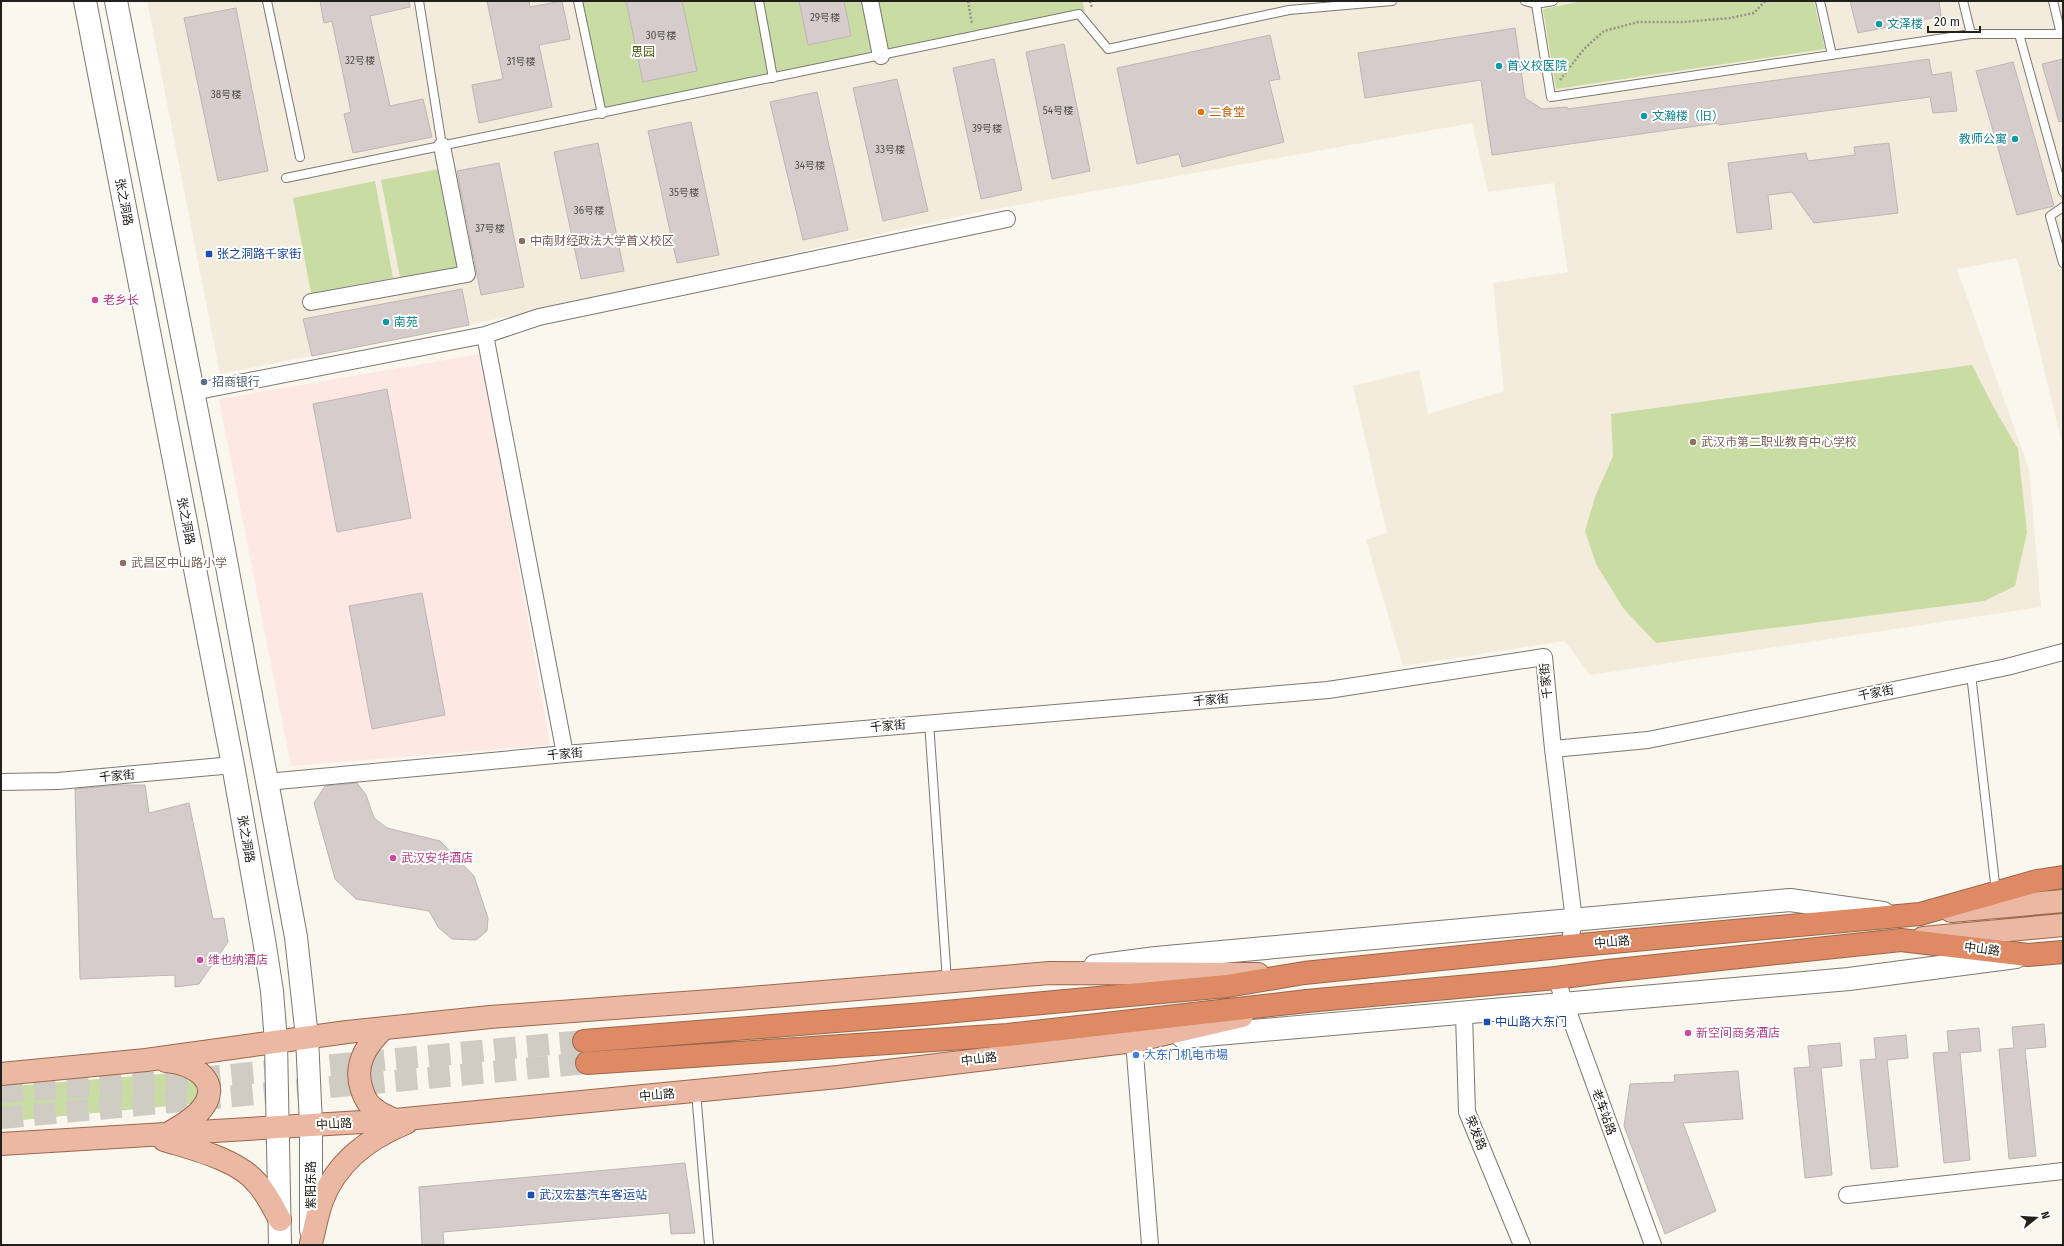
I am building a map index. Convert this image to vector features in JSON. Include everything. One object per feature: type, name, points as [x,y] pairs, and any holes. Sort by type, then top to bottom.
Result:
[{"type":"highway","name":"中山路","points":[[584,1041],[916,1015],[1219,987],[1304,973],[1569,946],[1910,915],[2037,881],[2063,877]]},
{"type":"highway","name":"中山路","points":[[587,1063],[1008,1035],[1307,1001],[1556,978],[1901,940],[2028,955],[2063,952]]},
{"type":"main road","points":[[116,1],[193,392],[296,937],[308,1037]]},
{"type":"main road","name":"张之洞路","points":[[89,2],[234,765],[264,940],[272,991],[276,1042],[279,1127]]},
{"type":"main road","points":[[1050,973],[1156,958],[1790,900],[1910,915]]},
{"type":"main road","name":"中山路","points":[[1910,915],[2063,901]]},
{"type":"main road","name":"中山路","points":[[1901,940],[2063,925]]},
{"type":"main road","points":[[1134,1041],[1464,1014],[1849,979],[2028,955]]},
{"type":"main road","name":"中山路","points":[[1,1074],[146,1060],[308,1037],[490,1017],[738,1000],[1050,973],[1214,975],[1304,973]]},
{"type":"main road","name":"中山路","points":[[1,1144],[395,1120],[838,1077],[1134,1041],[1307,1001]]},
{"type":"main road","points":[[384,1028],[370,1041],[362,1055],[358,1070],[364,1097],[374,1110],[395,1120]]},
{"type":"main road","name":"紫阳东路","points":[[308,1037],[311,1125],[311,1244]]},
{"type":"main road","points":[[146,1060],[178,1062],[192,1066],[201,1073],[207,1083],[208,1095],[205,1104],[199,1112],[191,1119],[158,1135]]},
{"type":"main road","points":[[311,1244],[322,1201],[339,1170],[355,1153],[374,1139],[419,1118]]},
{"type":"main road","points":[[279,1127],[280,1245]]},
{"type":"main road","points":[[158,1135],[201,1151],[244,1172],[257,1182],[269,1198],[280,1220]]},
{"type":"street","points":[[870,1],[880,56]]},
{"type":"street","points":[[311,302],[467,274],[442,146]]},
{"type":"street","points":[[193,392],[485,335],[539,317],[1007,219]]},
{"type":"street","points":[[485,335],[565,754]]},
{"type":"street","name":"千家街","points":[[267,782],[929,722],[1328,690],[1544,657],[1553,749],[1648,740],[2007,667],[2063,652]]},
{"type":"street","points":[[1553,749],[1574,920],[1569,946]]},
{"type":"street","name":"千家街","points":[[1,782],[58,781],[234,765]]},
{"type":"street","name":"老车站路","points":[[1556,978],[1653,1245]]},
{"type":"street","name":"荣发路","points":[[1464,1014],[1467,1112],[1522,1245]]},
{"type":"street","points":[[1134,1041],[1150,1245]]},
{"type":"street","points":[[1847,1195],[2063,1171]]},
{"type":"lane","points":[[267,1],[300,157]]},
{"type":"lane","points":[[419,1],[442,146]]},
{"type":"lane","points":[[578,1],[602,114]]},
{"type":"lane","points":[[759,1],[773,78]]},
{"type":"lane","points":[[1287,1],[1289,10]]},
{"type":"lane","points":[[286,178],[602,114],[1079,14],[1108,49],[1289,10],[1392,1]]},
{"type":"lane","points":[[1525,1],[1536,4],[1553,1]]},
{"type":"lane","points":[[1820,1],[1832,55]]},
{"type":"lane","points":[[1963,1],[1971,34]]},
{"type":"lane","points":[[1536,4],[1551,98],[1971,34],[2062,34],[2053,1]]},
{"type":"lane","points":[[2019,34],[2063,192]]},
{"type":"lane","points":[[2063,207],[2050,216],[2063,263]]},
{"type":"lane","points":[[1971,674],[1996,892]]},
{"type":"lane","points":[[929,722],[947,982]]},
{"type":"lane","points":[[696,1091],[709,1245]]},
{"type":"path","points":[[968,1],[974,36]]},
{"type":"path","points":[[1551,92],[1584,49],[1604,31],[1638,22],[1684,22],[1730,18],[1754,13],[1764,1]]},
{"type":"shaded area","name":"中南财经政法大学首义校区","points":[[147,1],[2063,1],[2063,448],[2017,258],[1957,269],[2029,469],[2041,607],[1590,675],[1565,641],[1403,666],[1366,540],[1387,533],[1353,386],[1419,370],[1428,414],[1504,391],[1493,283],[1568,272],[1554,183],[1488,192],[1472,123],[979,212],[469,325],[220,374]]},
{"type":"shaded area","points":[[481,354],[550,745],[291,766],[219,399]]},
{"type":"green space","name":"思园","points":[[581,1],[1082,1],[1085,11],[602,114]]},
{"type":"green space","points":[[1583,1],[1814,1],[1825,49],[1556,89],[1543,9]]},
{"type":"green space","points":[[439,169],[459,267],[400,277],[381,180]]},
{"type":"green space","points":[[375,181],[393,278],[311,293],[293,198]]},
{"type":"green space","points":[[1972,365],[1994,408],[2018,449],[2027,532],[2015,586],[1984,601],[1656,643],[1623,608],[1596,564],[1585,531],[1595,497],[1613,456],[1611,414]]},
{"type":"green space","points":[[184,1072],[202,1087],[195,1102],[190,1104],[1,1122],[1,1087]]},
{"type":"building","points":[[320,1],[409,1],[410,7],[370,16],[390,106],[423,99],[432,137],[353,153],[344,114],[351,112],[332,21],[324,23]]},
{"type":"building","points":[[487,1],[529,1],[530,7],[562,1],[570,39],[539,45],[552,107],[479,123],[472,85],[503,79]]},
{"type":"building","points":[[626,1],[682,1],[697,71],[643,82]]},
{"type":"building","points":[[799,1],[844,1],[851,36],[808,45]]},
{"type":"building","name":"文泽楼","points":[[1850,1],[1939,1],[1941,16],[1858,33]]},
{"type":"building","points":[[236,8],[268,171],[218,181],[184,18]]},
{"type":"building","points":[[1515,28],[1525,98],[1542,109],[1567,107],[1568,109],[1929,59],[1932,75],[1951,72],[1957,111],[1933,113],[1930,97],[1719,125],[1718,123],[1492,155],[1481,80],[1365,98],[1358,53]]},
{"type":"building","name":"二食堂","points":[[1270,35],[1280,79],[1269,81],[1284,142],[1182,167],[1179,154],[1137,164],[1117,68]]},
{"type":"building","points":[[1064,44],[1090,171],[1052,179],[1026,52]]},
{"type":"building","points":[[994,59],[1022,190],[981,199],[953,68]]},
{"type":"building","points":[[2063,59],[2063,121],[2059,122],[2042,64]]},
{"type":"building","name":"教师公寓","points":[[2013,62],[2054,206],[2017,215],[1976,71]]},
{"type":"building","points":[[897,79],[928,211],[883,221],[853,88]]},
{"type":"building","points":[[817,92],[848,230],[803,240],[770,102]]},
{"type":"building","points":[[691,122],[719,255],[677,263],[648,131]]},
{"type":"building","points":[[598,143],[624,271],[581,279],[554,152]]},
{"type":"building","points":[[1889,143],[1898,213],[1814,223],[1792,192],[1768,195],[1772,229],[1737,233],[1728,163],[1806,153],[1808,161],[1855,155],[1854,147]]},
{"type":"building","points":[[499,163],[524,287],[481,295],[457,171]]},
{"type":"building","name":"南苑","points":[[462,289],[469,325],[312,356],[303,319]]},
{"type":"building","points":[[387,389],[411,518],[337,532],[313,404]]},
{"type":"building","points":[[422,593],[445,715],[372,729],[349,606]]},
{"type":"building","name":"武汉安华酒店","points":[[357,783],[366,795],[374,818],[387,828],[440,841],[474,876],[488,918],[487,931],[476,940],[452,939],[438,927],[429,911],[356,899],[335,879],[314,803],[325,786]]},
{"type":"building","points":[[118,785],[145,785],[149,813],[189,803],[213,919],[224,918],[228,942],[199,984],[175,987],[175,975],[80,979],[75,789]]},
{"type":"building","points":[[2044,1024],[2046,1047],[2025,1049],[2036,1156],[2009,1159],[1999,1049],[2014,1048],[2012,1027]]},
{"type":"building","points":[[1979,1028],[1981,1051],[1960,1053],[1970,1160],[1944,1163],[1933,1053],[1949,1052],[1947,1031]]},
{"type":"building","points":[[1906,1035],[1908,1058],[1887,1060],[1898,1167],[1871,1169],[1860,1060],[1876,1059],[1874,1038]]},
{"type":"building","points":[[1840,1043],[1842,1066],[1821,1068],[1832,1175],[1805,1178],[1794,1068],[1810,1067],[1808,1046]]},
{"type":"building","points":[[1738,1071],[1743,1119],[1683,1123],[1716,1211],[1665,1234],[1624,1126],[1630,1084],[1675,1082],[1674,1075]]},
{"type":"building","points":[[685,1163],[695,1233],[671,1234],[669,1213],[443,1232],[444,1245],[422,1245],[419,1187]]},
{"type":"tunnel","points":[[1,1092],[157,1082],[584,1041]]},
{"type":"tunnel","points":[[1,1118],[587,1063]]},
{"type":"place","name":"文泽楼","points":[[1879,24]]},
{"type":"place","name":"首义校医院","points":[[1499,66]]},
{"type":"place","name":"二食堂","points":[[1201,112]]},
{"type":"place","name":"文瀚楼（旧）","points":[[1644,116]]},
{"type":"place","name":"教师公寓","points":[[2015,139]]},
{"type":"place","name":"中南财经政法大学首义校区","points":[[522,241]]},
{"type":"place","name":"张之洞路千家街","points":[[209,254]]},
{"type":"place","name":"老乡长","points":[[95,300]]},
{"type":"place","name":"南苑","points":[[386,322]]},
{"type":"place","name":"招商银行","points":[[204,382]]},
{"type":"place","name":"武汉市第二职业教育中心学校","points":[[1693,442]]},
{"type":"place","name":"武昌区中山路小学","points":[[123,563]]},
{"type":"place","name":"武汉安华酒店","points":[[393,858]]},
{"type":"place","name":"维也纳酒店","points":[[200,960]]},
{"type":"place","name":"中山路大东门","points":[[1487,1022]]},
{"type":"place","name":"新空间商务酒店","points":[[1688,1033]]},
{"type":"place","name":"大东门机电市場","points":[[1136,1055]]},
{"type":"place","name":"武汉宏基汽车客运站","points":[[531,1195]]}]
